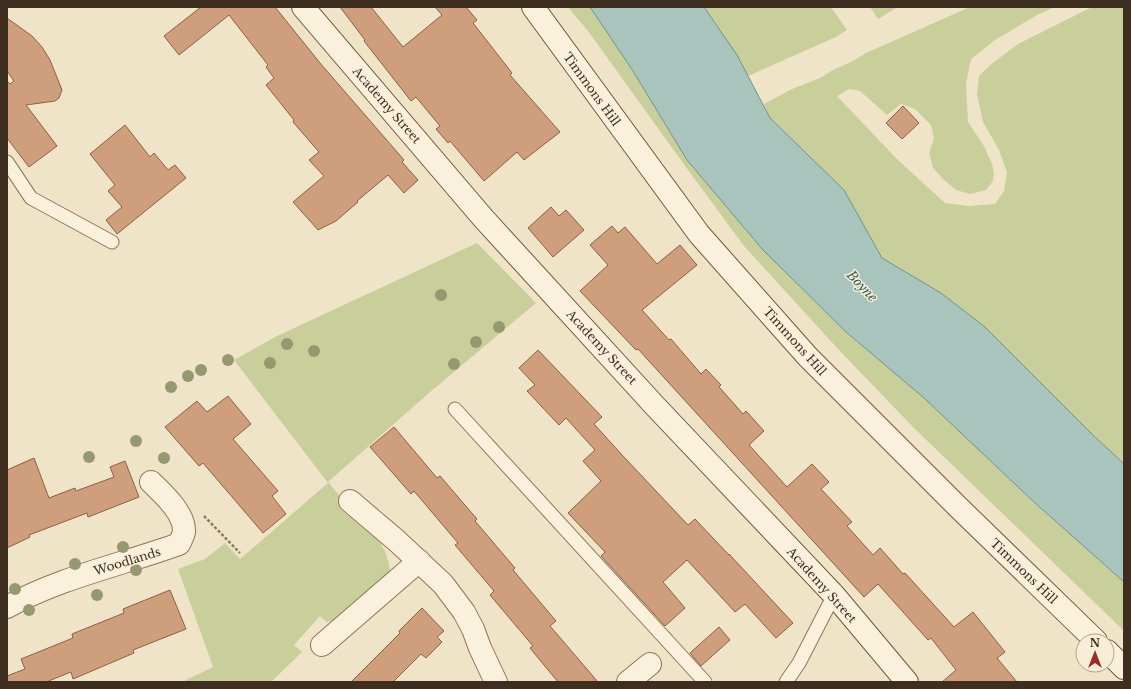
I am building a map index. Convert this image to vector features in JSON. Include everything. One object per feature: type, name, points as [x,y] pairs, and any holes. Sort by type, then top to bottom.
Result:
[{"type":"street","name":"Academy Street","points":[[303,7],[484,219],[655,406],[834,596],[907,682]]},
{"type":"street","name":"Timmons Hill","points":[[533,7],[700,234],[808,357],[957,506],[1088,633]]},
{"type":"street","name":"Woodlands","points":[[7,607],[76,576],[179,544],[184,534],[180,514],[151,482]]},
{"type":"street","points":[[350,501],[397,541],[443,584],[464,612],[496,682]]},
{"type":"street","points":[[322,644],[418,561]]},
{"type":"street","points":[[1115,659],[1124,668]]},
{"type":"street","points":[[628,682],[650,664]]},
{"type":"lane","points":[[7,162],[31,198],[112,242]]},
{"type":"lane","points":[[455,409],[705,682]]},
{"type":"lane","points":[[786,682],[799,663],[834,596]]},
{"type":"green space","points":[[568,7],[590,7],[633,71],[687,160],[763,250],[845,331],[924,398],[1034,502],[1124,582],[1124,631],[913,427],[837,348],[744,246],[588,31]]},
{"type":"green space","points":[[704,7],[831,7],[847,30],[836,37],[748,76],[737,55]]},
{"type":"green space","points":[[870,7],[898,7],[878,19]]},
{"type":"green space","points":[[970,7],[1055,7],[1039,14],[995,40],[971,59],[966,83],[968,122],[984,146],[992,164],[994,173],[993,181],[986,190],[970,194],[956,190],[933,168],[929,153],[934,138],[931,125],[915,109],[901,104],[887,115],[860,91],[849,89],[837,96],[897,159],[945,203],[969,206],[995,204],[1004,191],[1007,172],[999,150],[983,122],[977,95],[979,76],[990,65],[1018,44],[1092,7],[1124,7],[1124,464],[985,327],[941,293],[882,258],[844,190],[770,119],[764,104],[792,89],[820,78],[866,53]]},
{"type":"green space","points":[[477,243],[536,303],[429,393],[328,482],[346,503],[341,510],[379,541],[385,551],[388,561],[390,570],[387,576],[333,621],[327,622],[320,616],[294,645],[302,652],[271,682],[182,682],[213,667],[178,569],[205,559],[225,543],[240,559],[328,483],[234,360],[277,336]]},
{"type":"water","name":"Boyne","points":[[590,7],[704,7],[737,55],[770,118],[844,190],[882,258],[941,293],[985,327],[1124,464],[1124,582],[1034,502],[924,398],[845,331],[763,250],[687,160],[633,71]]},
{"type":"building","points":[[201,7],[275,7],[320,63],[404,160],[402,162],[418,180],[404,193],[388,175],[336,221],[318,230],[293,202],[324,176],[309,160],[319,152],[293,122],[294,120],[266,85],[274,78],[266,67],[268,65],[229,15],[179,55],[164,36]]},
{"type":"building","points":[[340,7],[371,7],[403,47],[442,15],[435,7],[466,7],[477,20],[473,23],[512,73],[510,75],[560,132],[524,160],[517,152],[484,181],[450,141],[448,143],[436,129],[440,126],[416,97],[411,101],[364,41],[365,40]]},
{"type":"building","points":[[7,18],[32,36],[42,47],[50,60],[62,90],[59,98],[55,101],[26,105],[57,146],[29,167],[7,138],[7,81],[10,84],[14,81],[7,71]]},
{"type":"building","points":[[903,106],[919,123],[902,139],[886,123]]},
{"type":"building","points":[[125,125],[150,157],[154,153],[168,170],[175,165],[186,178],[117,234],[106,220],[122,207],[108,191],[115,185],[90,154]]},
{"type":"building","points":[[551,207],[559,216],[566,210],[584,230],[553,257],[528,228]]},
{"type":"building","points":[[612,226],[618,233],[625,227],[657,264],[680,245],[697,265],[642,310],[669,340],[671,339],[701,374],[706,369],[721,385],[719,387],[743,414],[746,411],[764,431],[749,445],[787,487],[812,464],[829,482],[821,489],[852,522],[847,526],[873,555],[880,548],[954,627],[973,612],[1005,652],[997,658],[1017,682],[942,682],[956,670],[931,638],[928,640],[878,584],[864,597],[638,349],[636,350],[580,291],[608,265],[590,245]]},
{"type":"building","points":[[538,350],[602,417],[594,424],[623,456],[688,525],[695,519],[793,623],[776,638],[745,604],[735,612],[687,560],[663,582],[685,608],[665,626],[601,556],[605,552],[568,513],[601,481],[583,461],[595,450],[566,418],[559,425],[527,391],[535,385],[519,368]]},
{"type":"building","points":[[228,396],[251,424],[233,439],[278,491],[272,496],[286,514],[263,533],[203,463],[199,466],[165,427],[197,401],[207,412]]},
{"type":"building","points":[[394,427],[437,478],[440,476],[477,519],[475,521],[515,568],[513,570],[556,621],[550,626],[598,682],[558,682],[530,648],[533,646],[490,595],[494,591],[455,545],[458,543],[414,491],[411,494],[370,447]]},
{"type":"building","points":[[34,458],[49,498],[75,488],[76,491],[114,477],[110,467],[125,461],[139,497],[88,517],[87,513],[29,535],[30,537],[7,548],[7,470]]},
{"type":"building","points":[[170,590],[186,629],[133,650],[134,653],[73,679],[71,672],[46,682],[7,682],[7,676],[25,669],[21,659],[73,638],[72,634],[124,613],[123,609]]},
{"type":"building","points":[[422,608],[444,631],[437,637],[442,642],[426,658],[421,654],[393,682],[351,682],[400,633],[399,631]]},
{"type":"building","points":[[719,627],[730,640],[701,666],[690,653]]}]
